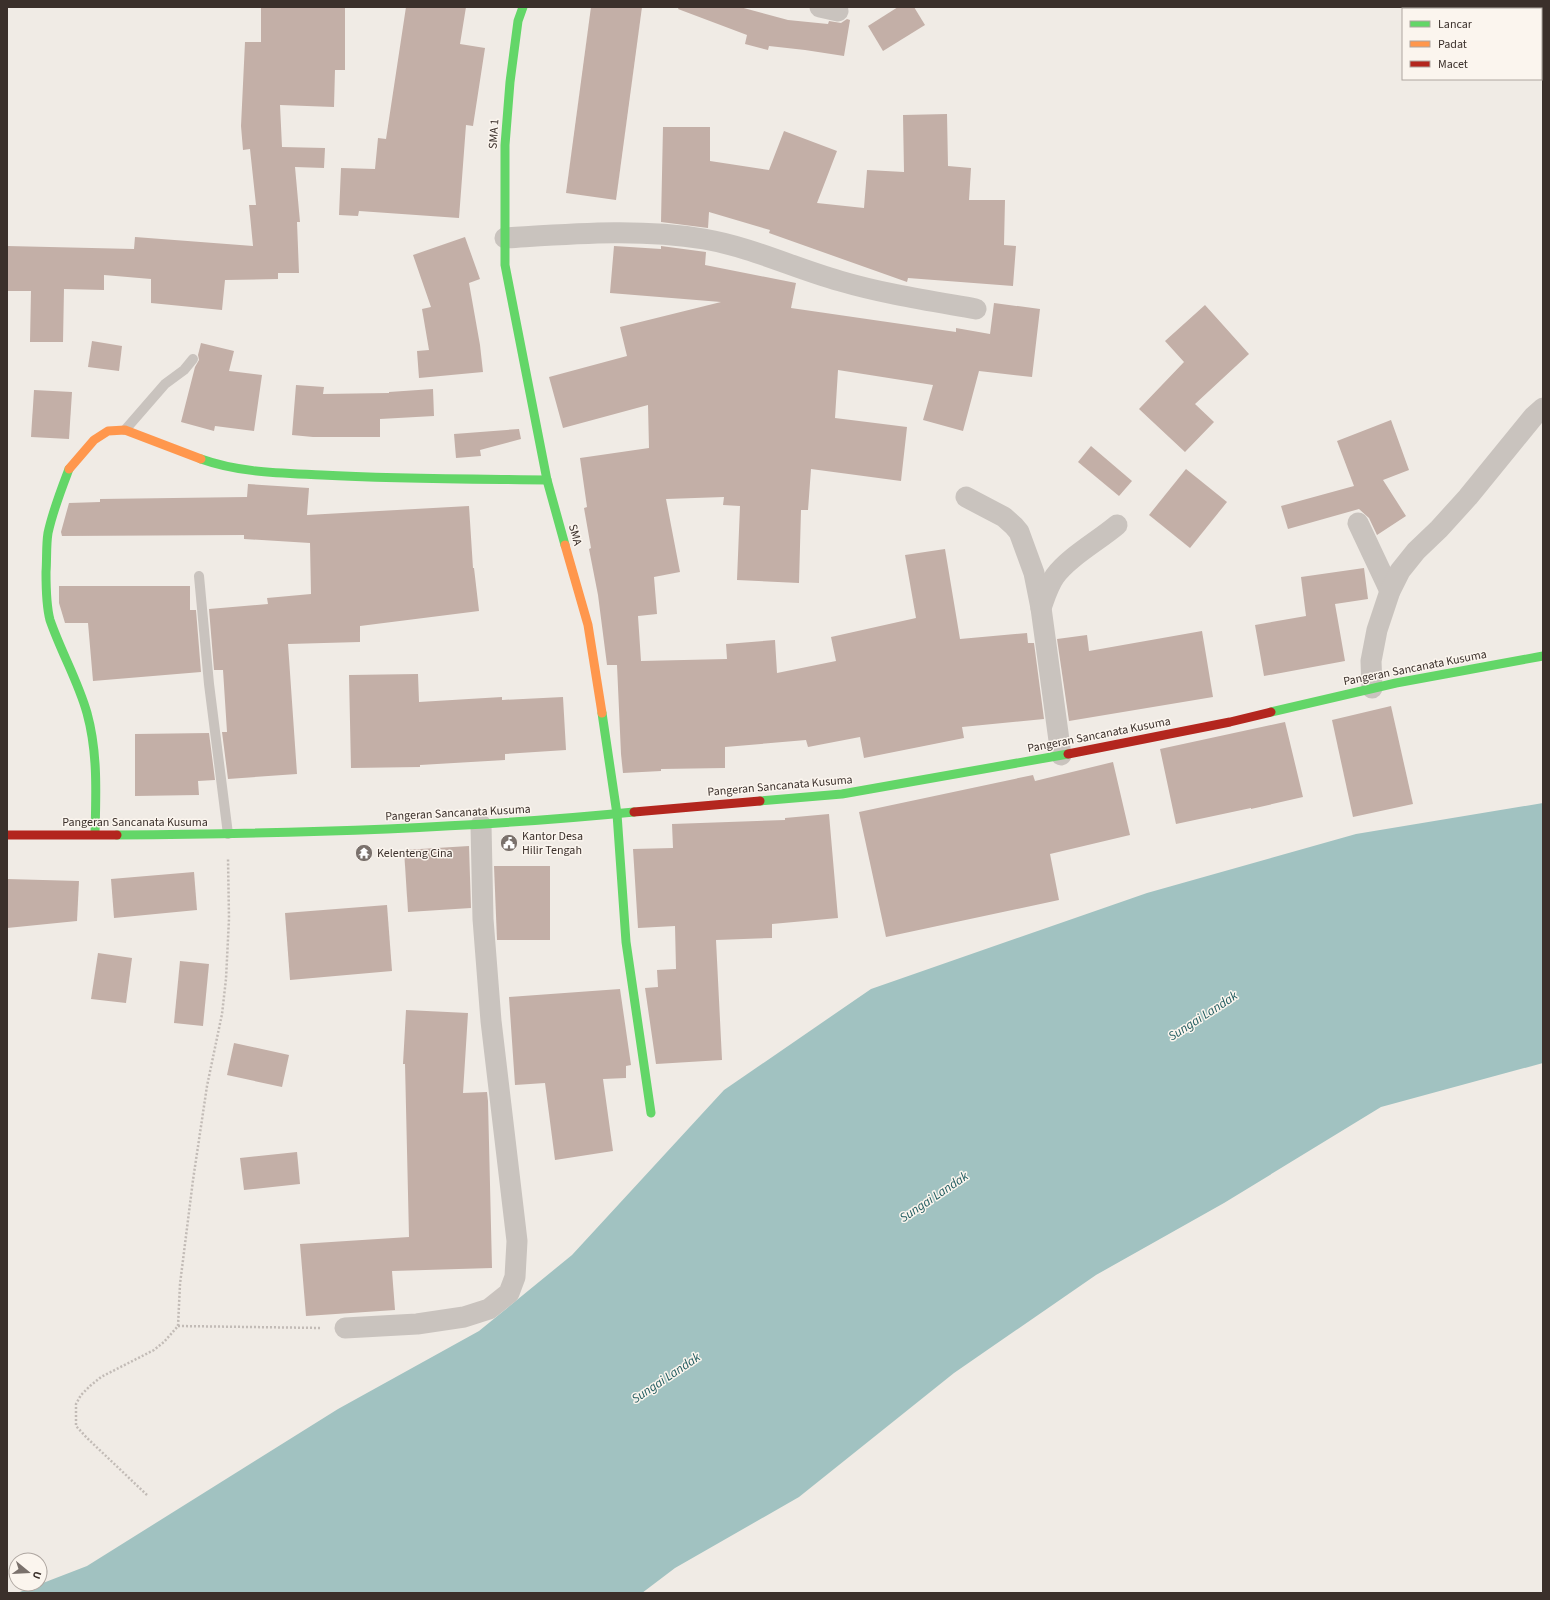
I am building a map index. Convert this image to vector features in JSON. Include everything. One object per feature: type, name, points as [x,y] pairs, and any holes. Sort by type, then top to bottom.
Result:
[{"type":"street","name":"SMA 1","points":[[505,265],[505,145],[510,82],[518,21],[523,7]]},
{"type":"street","points":[[505,238],[625,232],[704,239],[736,246],[840,281],[880,292],[976,309]]},
{"type":"street","name":"SMA","points":[[505,265],[547,480],[588,625],[602,707],[616,814],[626,942],[651,1113]]},
{"type":"street","points":[[1372,688],[1371,661],[1377,630],[1390,591],[1400,571],[1416,551],[1468,497],[1534,416],[1543,408]]},
{"type":"street","points":[[95,834],[96,774],[92,734],[85,707],[58,641],[47,605],[46,584],[48,534],[56,502],[70,466],[94,440],[108,431],[125,430],[210,462],[263,472],[378,478],[547,480]]},
{"type":"street","points":[[966,497],[1004,517],[1019,532],[1034,573],[1041,608],[1061,755]]},
{"type":"street","points":[[1358,523],[1390,591]]},
{"type":"street","points":[[1041,608],[1048,588],[1055,576],[1073,559],[1117,525]]},
{"type":"street","name":"Pangeran Sancanata Kusuma","points":[[7,835],[228,834],[481,825],[842,794],[1061,755],[1230,722],[1372,688],[1543,656]]},
{"type":"street","points":[[345,1328],[417,1324],[470,1315],[489,1309],[509,1293],[515,1277],[517,1241],[491,1022],[483,920],[481,825]]},
{"type":"lane","points":[[513,7],[518,21]]},
{"type":"lane","points":[[125,430],[165,384],[184,370],[194,359]]},
{"type":"lane","points":[[199,576],[209,684],[228,834]]},
{"type":"path","points":[[147,1495],[76,1426],[76,1404],[81,1395],[101,1377],[154,1350],[164,1342],[178,1326],[180,1284],[206,1086],[222,1014],[226,979],[228,834]]},
{"type":"path","points":[[178,1326],[345,1328]]},
{"type":"water","name":"Sungai Landak","points":[[1543,803],[1543,1063],[1381,1107],[1224,1203],[1096,1275],[954,1373],[799,1497],[675,1568],[642,1593],[17,1593],[48,1592],[48,1581],[87,1566],[338,1409],[479,1331],[572,1255],[724,1090],[871,989],[1147,893],[1356,834]]},
{"type":"building","points":[[261,7],[345,7],[345,70],[335,70],[334,107],[280,105],[282,147],[325,148],[324,168],[295,167],[300,222],[297,222],[299,273],[278,273],[278,279],[225,280],[222,310],[151,303],[151,279],[104,275],[104,290],[64,289],[63,342],[30,342],[31,291],[7,291],[7,246],[134,249],[135,237],[253,246],[249,205],[256,205],[250,149],[243,150],[241,126],[245,42],[261,42]]},
{"type":"building","points":[[406,7],[466,7],[460,44],[485,48],[473,126],[466,125],[459,218],[359,211],[358,216],[339,215],[341,168],[375,169],[378,138],[386,139]]},
{"type":"building","points":[[591,7],[642,7],[616,200],[566,193]]},
{"type":"building","points":[[679,7],[740,7],[788,20],[828,24],[829,21],[841,23],[847,19],[850,20],[844,56],[769,46],[768,50],[745,44],[747,35],[678,9]]},
{"type":"building","points":[[898,7],[914,7],[925,25],[883,51],[868,26]]},
{"type":"building","points":[[947,114],[948,166],[971,168],[969,200],[1005,200],[1004,245],[1016,246],[1013,286],[908,278],[907,282],[769,233],[770,230],[709,212],[708,228],[661,222],[663,127],[710,127],[710,161],[769,170],[784,131],[837,151],[817,203],[864,208],[867,170],[904,172],[903,115]]},
{"type":"building","points":[[465,237],[480,279],[469,283],[480,345],[483,372],[419,378],[417,351],[429,350],[422,309],[431,307],[413,255]]},
{"type":"building","points":[[614,246],[661,249],[661,246],[706,252],[705,265],[796,283],[791,308],[956,332],[956,328],[990,334],[994,303],[1040,309],[1032,377],[979,371],[963,431],[923,420],[933,385],[838,370],[835,418],[907,427],[901,481],[811,469],[808,510],[801,510],[799,583],[737,580],[740,506],[723,505],[724,497],[666,499],[680,572],[654,577],[657,614],[638,616],[641,661],[727,659],[726,644],[775,640],[777,673],[836,661],[831,637],[916,618],[905,555],[945,549],[960,639],[1027,633],[1028,643],[1034,643],[1044,719],[962,727],[964,738],[864,758],[860,737],[808,747],[806,740],[725,747],[725,768],[661,769],[661,771],[623,773],[617,665],[607,665],[598,595],[589,549],[591,548],[584,508],[587,507],[580,458],[649,448],[648,405],[563,428],[549,377],[627,356],[620,327],[721,302],[610,293]]},
{"type":"building","points":[[1205,305],[1249,354],[1195,404],[1214,422],[1185,452],[1139,409],[1184,362],[1165,341]]},
{"type":"building","points":[[92,341],[122,346],[119,371],[88,367]]},
{"type":"building","points":[[201,343],[234,351],[229,371],[262,375],[254,431],[215,426],[214,431],[181,422],[195,367],[199,360],[198,355]]},
{"type":"building","points":[[296,385],[324,387],[323,394],[389,393],[433,389],[434,416],[380,419],[380,437],[313,437],[292,435]]},
{"type":"building","points":[[34,390],[72,392],[69,439],[31,437]]},
{"type":"building","points":[[1391,420],[1409,470],[1383,480],[1406,516],[1377,535],[1369,518],[1359,509],[1288,529],[1281,506],[1354,486],[1337,441]]},
{"type":"building","points":[[519,429],[521,439],[480,450],[481,456],[456,458],[454,434]]},
{"type":"building","points":[[1091,446],[1132,481],[1119,496],[1078,462]]},
{"type":"building","points":[[1186,469],[1227,502],[1190,548],[1149,515]]},
{"type":"building","points":[[248,484],[309,488],[307,515],[469,506],[473,568],[479,611],[360,626],[360,642],[288,644],[297,774],[228,779],[222,732],[227,732],[223,670],[214,670],[209,609],[268,604],[267,598],[311,594],[310,543],[244,539],[244,535],[62,536],[61,532],[69,503],[100,502],[100,499],[247,497]]},
{"type":"building","points":[[1364,568],[1368,599],[1335,604],[1345,661],[1264,676],[1255,625],[1306,616],[1301,577]]},
{"type":"building","points":[[59,586],[190,586],[190,610],[196,610],[201,672],[93,681],[88,623],[65,623],[59,603]]},
{"type":"building","points":[[1202,631],[1213,697],[1069,721],[1057,639],[1087,635],[1089,651]]},
{"type":"building","points":[[418,674],[419,702],[502,697],[502,700],[563,697],[566,750],[505,754],[505,760],[420,765],[420,767],[351,768],[349,675]]},
{"type":"building","points":[[1391,706],[1413,804],[1353,817],[1332,720]]},
{"type":"building","points":[[1285,722],[1303,797],[1176,824],[1160,749]]},
{"type":"building","points":[[209,733],[215,780],[198,781],[199,795],[135,796],[135,734]]},
{"type":"building","points":[[1113,762],[1130,835],[1050,854],[1059,900],[886,937],[859,812],[1033,775],[1035,781]]},
{"type":"building","points":[[829,814],[838,918],[772,924],[772,938],[716,940],[722,1060],[656,1064],[645,988],[658,987],[657,970],[676,969],[675,926],[638,928],[633,849],[673,848],[672,824],[785,820],[785,818]]},
{"type":"building","points":[[469,846],[471,908],[408,912],[404,850]]},
{"type":"building","points":[[494,866],[550,866],[550,940],[497,940]]},
{"type":"building","points":[[194,872],[197,910],[114,918],[111,879]]},
{"type":"building","points":[[7,879],[79,881],[77,921],[7,928]]},
{"type":"building","points":[[387,905],[392,971],[290,980],[285,913]]},
{"type":"building","points":[[98,953],[132,958],[126,1003],[91,999]]},
{"type":"building","points":[[180,961],[209,964],[203,1026],[174,1023]]},
{"type":"building","points":[[620,989],[631,1065],[626,1066],[626,1078],[603,1079],[613,1151],[555,1160],[545,1083],[515,1085],[509,997]]},
{"type":"building","points":[[406,1010],[468,1013],[463,1093],[487,1092],[492,1268],[392,1271],[395,1310],[306,1316],[300,1244],[409,1237],[405,1064],[403,1064]]},
{"type":"building","points":[[234,1043],[289,1055],[282,1087],[227,1075]]},
{"type":"building","points":[[297,1152],[300,1184],[244,1190],[240,1158]]},
{"type":"traffic: fast","points":[[523,7],[518,21],[510,82],[505,145],[505,265],[547,480],[565,545]]},
{"type":"traffic: fast","points":[[201,459],[216,464],[246,470],[276,473],[434,479],[547,480]]},
{"type":"traffic: fast","points":[[69,469],[48,533],[46,596],[50,620],[79,689],[91,728],[96,774],[95,834]]},
{"type":"traffic: fast","points":[[1271,712],[1396,683],[1543,656]]},
{"type":"traffic: fast","points":[[602,713],[617,814],[626,942],[651,1113]]},
{"type":"traffic: fast","points":[[760,801],[842,794],[1068,754]]},
{"type":"traffic: fast","points":[[117,835],[376,830],[505,823],[634,812]]},
{"type":"traffic: slow","points":[[69,469],[94,440],[108,431],[125,430],[201,459]]},
{"type":"traffic: slow","points":[[565,545],[588,625],[602,713]]},
{"type":"traffic: jam","points":[[1068,754],[1230,722],[1271,712]]},
{"type":"traffic: jam","points":[[634,812],[760,801]]},
{"type":"traffic: jam","points":[[7,835],[117,835]]},
{"type":"place","name":"Kantor Desa Hilir Tengah","points":[[509,843]]},
{"type":"place","name":"Kelenteng Cina","points":[[364,853]]}]
